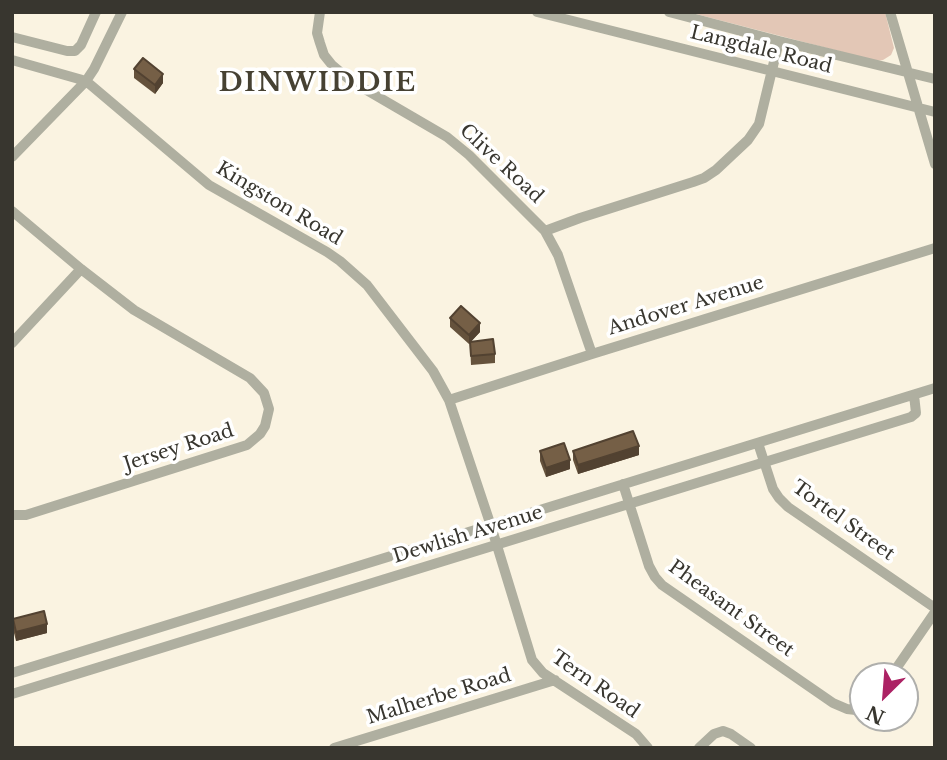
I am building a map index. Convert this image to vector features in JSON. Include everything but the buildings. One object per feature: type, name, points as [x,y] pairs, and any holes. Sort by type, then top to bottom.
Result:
[{"type":"street","points":[[12,37],[75,51],[81,45],[96,12]]},
{"type":"street","points":[[12,157],[86,81],[122,12]]},
{"type":"street","name":"Clive Road","points":[[320,12],[317,33],[320,43],[324,55],[340,74],[447,136],[545,231],[558,255],[592,354]]},
{"type":"street","name":"Langdale Road","points":[[537,12],[935,112]]},
{"type":"street","name":"Langdale Road","points":[[669,12],[935,79]]},
{"type":"street","points":[[890,12],[935,164]]},
{"type":"street","points":[[545,231],[693,182],[716,170],[755,132],[763,112],[779,41]]},
{"type":"street","name":"Kingston Road","points":[[12,60],[86,81],[209,185],[327,252],[367,285],[433,371],[449,400],[491,526]]},
{"type":"street","name":"Jersey Road","points":[[12,211],[81,270],[134,310],[250,379],[264,393],[269,409],[260,434],[254,441],[238,449],[26,515],[12,515]]},
{"type":"street","name":"Andover Avenue","points":[[449,400],[935,248]]},
{"type":"street","points":[[12,344],[81,270]]},
{"type":"street","name":"Dewlish Avenue","points":[[12,673],[935,388]]},
{"type":"street","name":"Dewlish Avenue","points":[[12,694],[911,417],[916,413],[914,395]]},
{"type":"street","name":"Tortel Street","points":[[758,443],[779,498],[788,507],[935,610]]},
{"type":"street","name":"Pheasant Street","points":[[623,484],[649,566],[662,585],[833,703],[849,709]]},
{"type":"street","name":"Tern Road","points":[[491,526],[532,660],[555,680],[636,734],[648,748]]},
{"type":"street","points":[[408,551],[413,570]]},
{"type":"street","points":[[225,608],[229,626]]},
{"type":"street","points":[[900,662],[935,610]]},
{"type":"street","name":"Malherbe Road","points":[[334,748],[555,680]]},
{"type":"street","points":[[699,748],[714,734],[723,731],[751,748]]},
{"type":"shaded area","points":[[688,12],[885,12],[894,48],[891,55],[877,61]]},
{"type":"district","name":"DINWIDDIE","points":[[318,84]]}]
